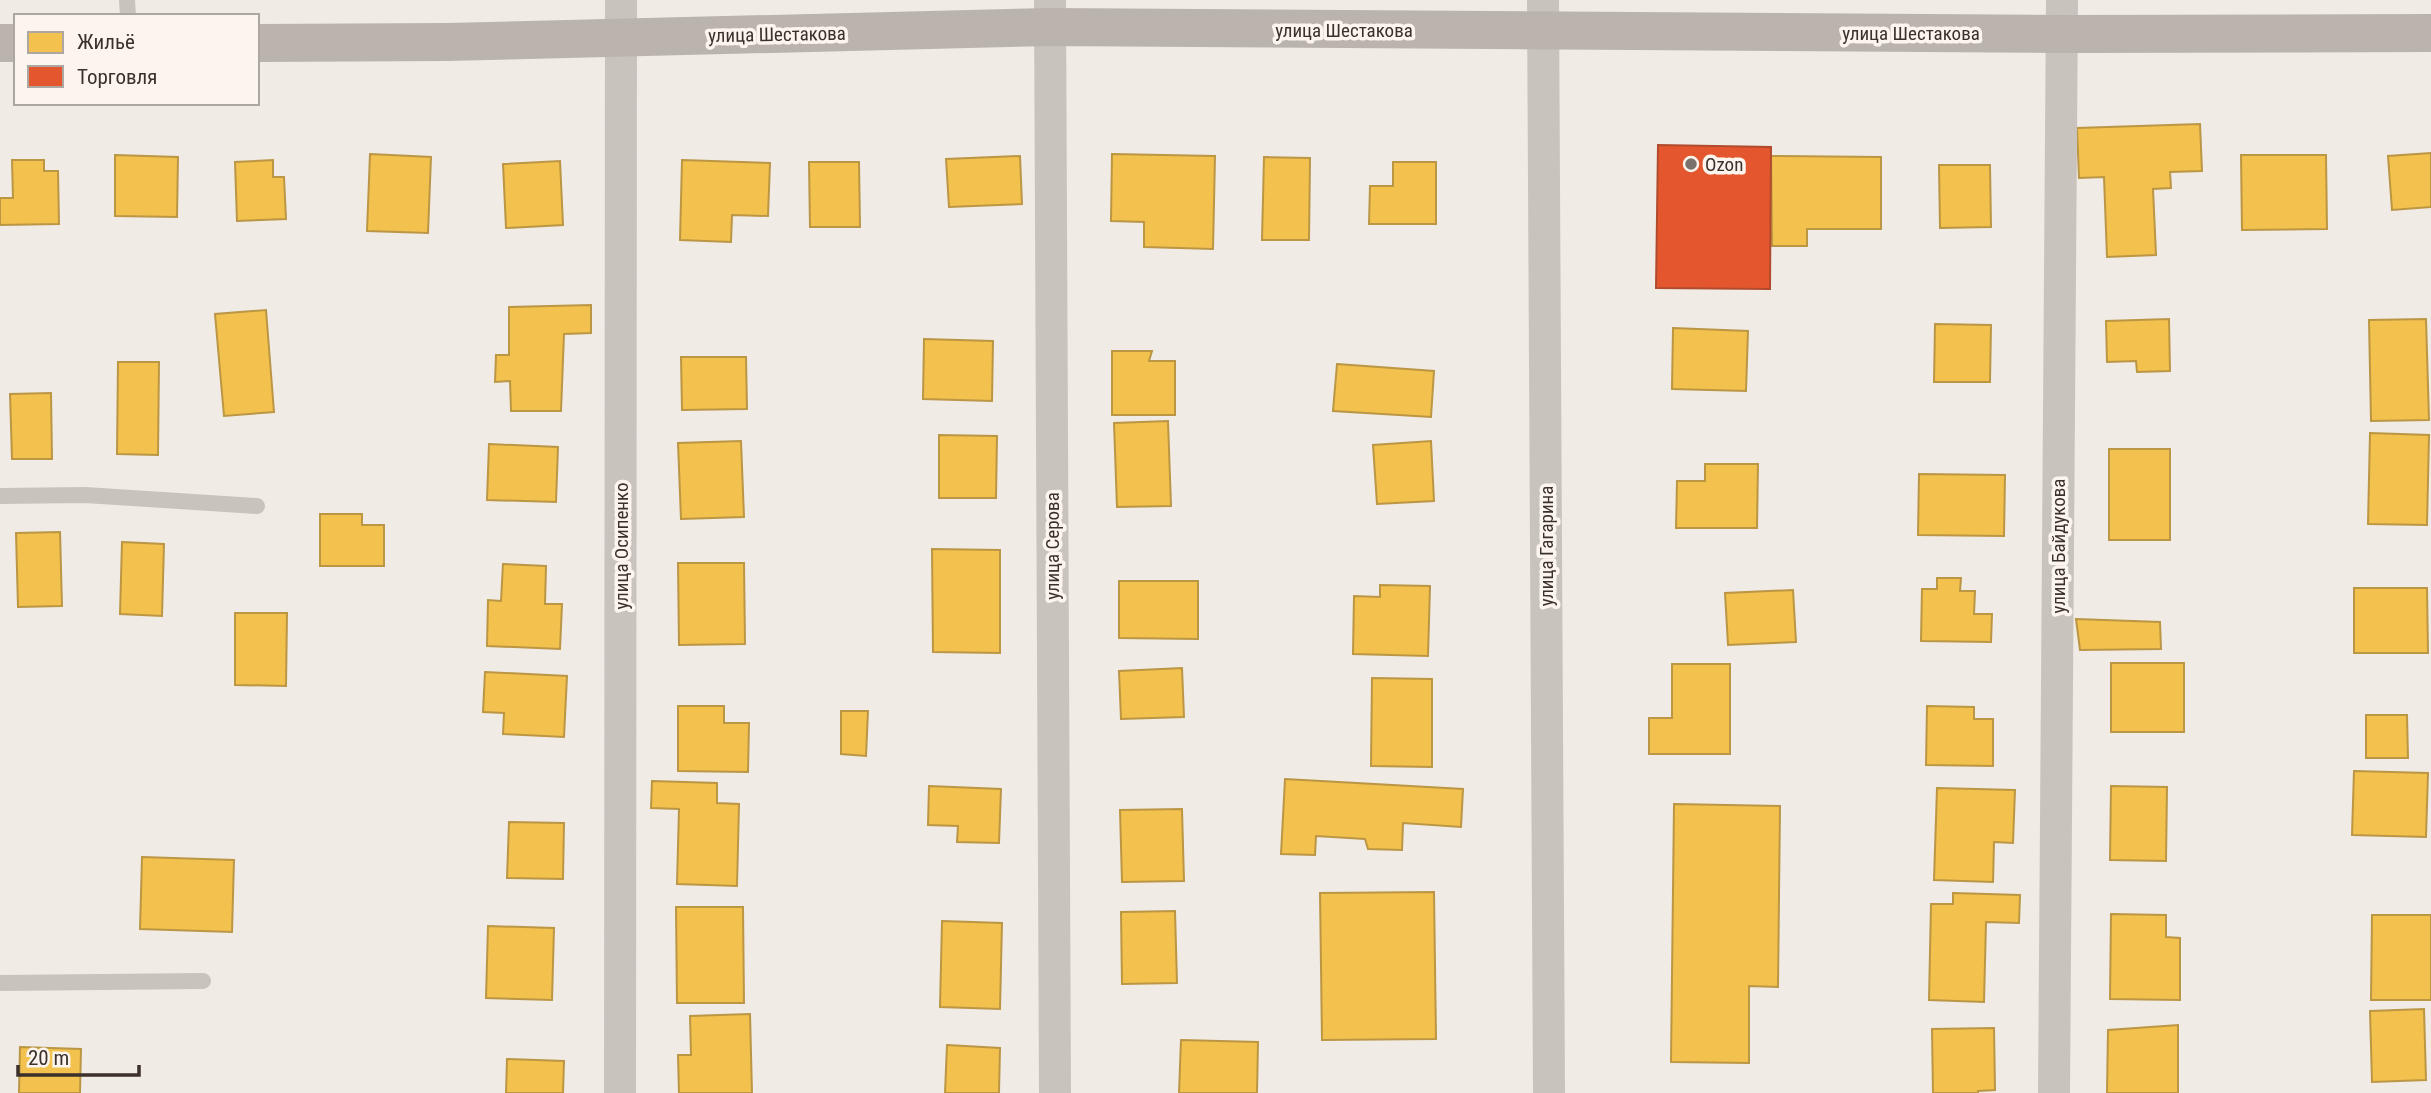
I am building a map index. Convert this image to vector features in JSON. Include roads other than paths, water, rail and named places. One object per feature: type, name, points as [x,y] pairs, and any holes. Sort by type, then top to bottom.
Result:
[{"type":"main road","name":"улица Шестакова","points":[[259,43],[621,38],[1050,14],[2062,17],[2431,33]]},
{"type":"street","name":"улица Осипенко","points":[[620,1093],[621,0]]},
{"type":"street","name":"улица Серова","points":[[1050,14],[1055,1093]]},
{"type":"street","name":"улица Гагарина","points":[[1543,16],[1549,1093]]},
{"type":"street","name":"улица Байдукова","points":[[2054,1093],[2062,17]]},
{"type":"lane","points":[[0,496],[85,495],[257,506]]},
{"type":"lane","points":[[0,983],[203,981]]},
{"type":"place","name":"Ozon","points":[[1691,164]]}]
